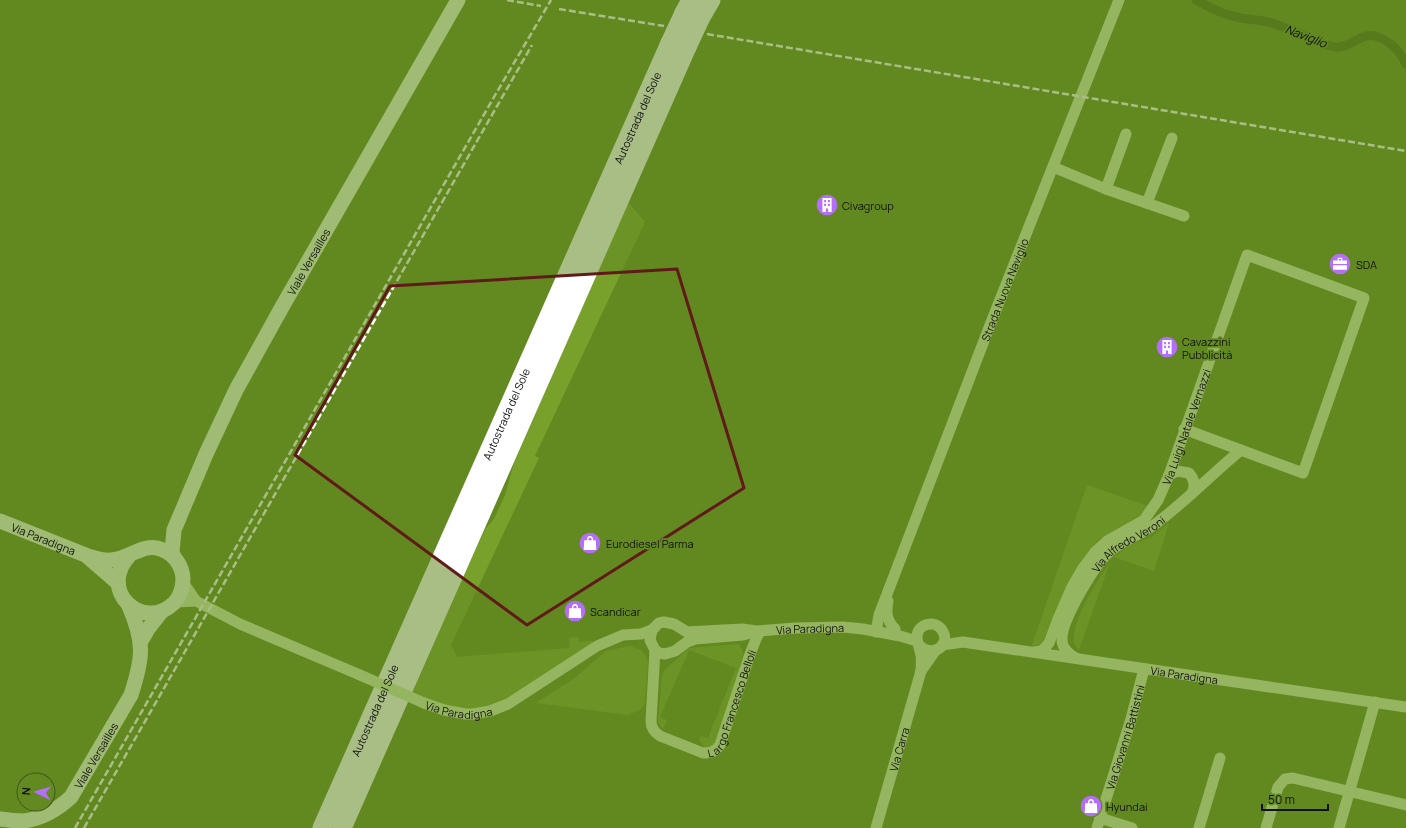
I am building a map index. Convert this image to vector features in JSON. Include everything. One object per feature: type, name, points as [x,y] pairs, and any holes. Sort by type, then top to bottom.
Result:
[{"type":"highway","name":"Autostrada del Sole","points":[[342,828],[692,10],[711,0]]},
{"type":"highway","name":"Autostrada del Sole","points":[[322,828],[678,45]]},
{"type":"highway","points":[[310,828],[317,813],[337,793]]},
{"type":"street","name":"Strada Nuova Naviglio","points":[[876,630],[879,615],[990,325],[1119,0]]},
{"type":"street","name":"Viale Versailles","points":[[174,557],[172,552],[174,530],[216,433],[259,349],[455,5]]},
{"type":"street","points":[[1106,189],[1126,134]]},
{"type":"street","points":[[1147,203],[1172,138]]},
{"type":"street","points":[[1053,167],[1106,189],[1184,216]]},
{"type":"street","name":"Via Luigi Natale Vernazzi","points":[[1034,652],[1042,651],[1049,643],[1072,587],[1083,568],[1095,552],[1107,541],[1144,520],[1158,500],[1169,474],[1247,255],[1364,298],[1303,473],[1242,450]]},
{"type":"street","points":[[1184,429],[1242,450]]},
{"type":"street","name":"Via Alfredo Veroni","points":[[1078,659],[1070,655],[1065,650],[1062,641],[1062,634],[1077,598],[1094,569],[1112,549],[1155,525],[1242,450]]},
{"type":"street","points":[[1169,474],[1177,471],[1189,473],[1194,480],[1195,485],[1192,493]]},
{"type":"street","name":"Via Paradigna","points":[[0,521],[88,556],[100,559],[112,560],[130,555],[143,548],[151,547]]},
{"type":"street","name":"Viale Versailles","points":[[151,547],[156,546],[174,530]]},
{"type":"street","points":[[151,547],[163,550],[174,557]]},
{"type":"street","points":[[118,583],[120,568],[130,555]]},
{"type":"street","name":"Via Paradigna","points":[[88,556],[118,583],[121,596],[130,606]]},
{"type":"street","name":"Via Paradigna","points":[[174,557],[183,574],[183,582],[196,601],[240,624],[424,703],[444,710],[465,714],[490,711],[508,704],[581,656],[623,635],[641,634],[652,630],[659,623],[669,622],[687,632],[742,629],[759,631]]},
{"type":"street","name":"Strada Nuova Naviglio","points":[[892,581],[886,612],[889,623],[894,629]]},
{"type":"street","points":[[141,641],[148,629],[180,596],[183,582]]},
{"type":"street","points":[[130,606],[145,613],[153,613],[166,609],[176,602],[196,601]]},
{"type":"street","name":"Viale Versailles","points":[[0,819],[23,821],[37,817],[64,804],[71,797],[131,695],[137,677],[141,658],[141,641],[138,624],[130,606]]},
{"type":"street","points":[[876,630],[908,630],[933,624],[940,627],[944,633],[963,642]]},
{"type":"street","points":[[678,627],[682,637],[680,647]]},
{"type":"street","name":"Via Paradigna","points":[[606,643],[634,641],[653,648],[659,653],[665,654],[676,651],[687,642],[695,639],[738,636],[759,631],[826,627],[876,630]]},
{"type":"street","points":[[918,643],[917,634],[920,628]]},
{"type":"street","points":[[652,630],[650,640],[653,648]]},
{"type":"street","points":[[876,630],[900,636],[918,643],[926,651],[963,642]]},
{"type":"street","name":"Largo Francesco Belloli","points":[[653,648],[651,721],[653,729],[660,736],[703,753],[709,753],[720,745],[759,631]]},
{"type":"street","points":[[938,648],[944,641],[944,633]]},
{"type":"street","name":"Via Paradigna","points":[[963,642],[1406,706]]},
{"type":"street","name":"Via Carra","points":[[876,828],[921,671],[921,654],[918,643]]},
{"type":"street","name":"Via Carra","points":[[921,671],[938,648]]},
{"type":"street","name":"Via Giovanni Battistini","points":[[1098,823],[1144,669]]},
{"type":"street","points":[[1339,828],[1375,702]]},
{"type":"street","points":[[1199,828],[1220,758]]},
{"type":"street","points":[[1266,828],[1278,787],[1285,779],[1293,778],[1406,805]]},
{"type":"street","points":[[1098,823],[1132,828]]},
{"type":"highlighted area","points":[[677,269],[744,488],[527,625],[295,455],[390,286]]},
{"type":"green space","points":[[628,202],[645,222],[535,456],[539,458],[451,645],[457,657],[570,648],[569,638],[578,637],[579,642],[592,641],[592,643],[502,702],[472,710],[441,705],[413,692],[477,546],[486,528],[494,519],[505,495],[514,463]]},
{"type":"green space","points":[[1087,485],[1148,506],[1139,516],[1098,540],[1081,561],[1056,609],[1041,646],[1032,645]]},
{"type":"green space","points":[[1169,523],[1154,571],[1114,557],[1132,544],[1150,538]]},
{"type":"green space","points":[[1110,562],[1079,650],[1074,642],[1074,632],[1077,622],[1093,589]]},
{"type":"green space","points":[[739,644],[743,653],[721,738],[713,747],[705,748],[699,740],[701,736],[708,738],[736,668],[689,650],[660,717],[667,720],[663,729],[658,722],[662,676],[665,670],[689,648]]},
{"type":"green space","points":[[630,646],[641,650],[646,656],[648,663],[645,703],[640,710],[628,715],[536,703],[575,678],[606,651]]},
{"type":"waterway","name":"Naviglio","points":[[1196,0],[1229,15],[1282,26],[1321,43],[1335,47],[1346,46],[1365,36],[1375,36],[1385,40],[1394,47],[1406,64]]},
{"type":"railway","points":[[507,0],[541,6]]},
{"type":"railway","points":[[75,828],[551,0]]},
{"type":"railway","points":[[559,9],[664,26]]},
{"type":"railway","points":[[707,34],[1406,151]]},
{"type":"railway","points":[[84,828],[532,45]]},
{"type":"place","name":"Civagroup","points":[[827,205]]},
{"type":"place","name":"SDA","points":[[1340,264]]},
{"type":"place","name":"Cavazzini Pubblicità","points":[[1167,347]]},
{"type":"place","name":"Eurodiesel Parma","points":[[590,543]]},
{"type":"place","name":"Scandicar","points":[[575,611]]},
{"type":"place","name":"Hyundai","points":[[1091,806]]}]
